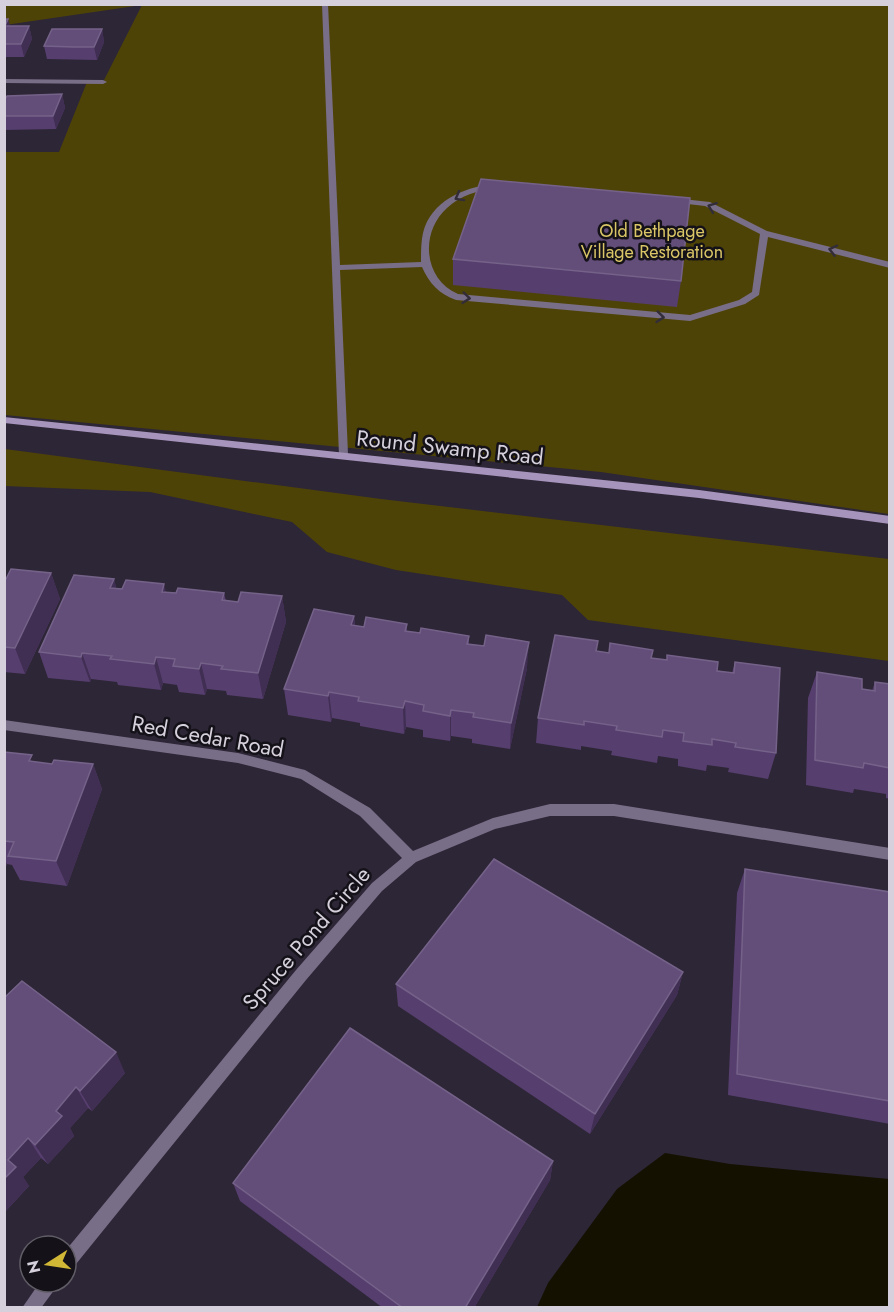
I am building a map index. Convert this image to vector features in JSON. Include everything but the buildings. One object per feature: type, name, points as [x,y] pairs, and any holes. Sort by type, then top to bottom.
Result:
[{"type":"main road","name":"Round Swamp Road","points":[[4,420],[343,454],[699,494],[890,520]]},
{"type":"street","points":[[325,4],[343,454]]},
{"type":"street","points":[[4,81],[103,82]]},
{"type":"street","points":[[501,184],[481,187],[456,196],[439,211],[428,230],[425,264],[432,283],[443,292],[456,297],[690,318],[742,302],[756,293],[764,233]]},
{"type":"street","points":[[661,199],[707,204],[764,233],[890,265]]},
{"type":"street","points":[[336,268],[425,264]]},
{"type":"street","name":"Red Cedar Road","points":[[4,725],[238,758],[304,775],[365,812],[411,858]]},
{"type":"street","name":"Spruce Pond Circle","points":[[78,1248],[301,975],[377,887],[411,858],[493,825],[550,810],[614,810],[890,854]]},
{"type":"street","points":[[30,1308],[41,1294]]},
{"type":"green space","points":[[4,5],[142,5],[5,25]]},
{"type":"green space","name":"Old Bethpage Village Restoration","points":[[142,5],[889,5],[889,514],[601,472],[5,415],[5,152],[59,152],[87,82],[103,82]]},
{"type":"green space","points":[[5,449],[381,499],[889,559],[889,661],[588,620],[562,595],[396,570],[327,552],[292,522],[150,492],[5,486]]},
{"type":"shaded area","points":[[665,1153],[730,1164],[889,1179],[889,1307],[537,1307],[548,1283],[617,1189]]}]
